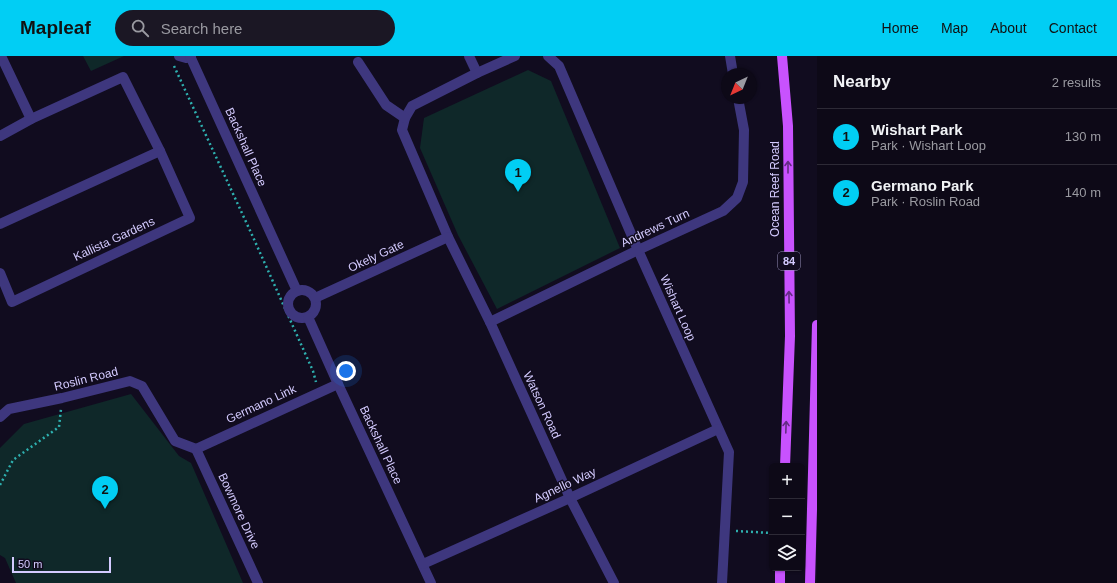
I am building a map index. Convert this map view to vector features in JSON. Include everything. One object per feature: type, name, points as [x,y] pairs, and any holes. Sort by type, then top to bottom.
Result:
[{"type":"main road","name":"Ocean Reef Road","points":[[782,56],[788,126],[790,336],[785,463]]},
{"type":"main road","points":[[810,583],[817,325]]},
{"type":"main road","points":[[780,571],[780,583]]},
{"type":"street","points":[[1,56],[31,118]]},
{"type":"street","points":[[176,59],[191,56]]},
{"type":"street","name":"Backshall Place","points":[[191,56],[297,291]]},
{"type":"street","points":[[469,56],[477,73]]},
{"type":"street","points":[[448,237],[402,130],[405,118],[412,106],[514,56]]},
{"type":"street","name":"Wishart Loop","points":[[548,56],[558,66],[638,250],[729,452],[722,583]]},
{"type":"street","points":[[730,56],[732,68]]},
{"type":"street","points":[[358,62],[386,105],[405,118]]},
{"type":"street","name":"Kallista Gardens","points":[[0,136],[31,118],[123,77],[160,151],[190,218],[12,302],[0,273]]},
{"type":"street","name":"Andrews Turn","points":[[490,322],[638,250],[723,211],[737,198],[742,182],[744,130],[739,104]]},
{"type":"street","points":[[0,224],[160,151]]},
{"type":"street","name":"Okely Gate","points":[[315,298],[448,237]]},
{"type":"street","name":"Watson Road","points":[[448,237],[490,322],[570,498],[614,583]]},
{"type":"street","points":[[301,290],[309,292],[315,298],[315,309],[308,317],[294,316],[290,312],[288,302],[297,291],[301,290]]},
{"type":"street","name":"Backshall Place","points":[[308,317],[431,583]]},
{"type":"street","name":"Roslin Road","points":[[0,417],[9,409],[62,398],[130,381],[142,386],[175,441],[196,449]]},
{"type":"street","name":"Germano Link","points":[[196,449],[338,384]]},
{"type":"street","name":"Agnello Way","points":[[422,564],[570,498],[718,429]]},
{"type":"street","name":"Bowmore Drive","points":[[196,449],[258,583]]},
{"type":"path","points":[[176,59],[321,391]]},
{"type":"path","points":[[0,485],[13,460],[59,428],[62,398]]},
{"type":"path","points":[[725,530],[769,533]]},
{"type":"green space","points":[[83,56],[124,56],[91,71]]},
{"type":"green space","points":[[528,70],[551,81],[620,248],[497,309],[458,235],[420,148],[424,118]]},
{"type":"green space","points":[[131,394],[179,456],[191,463],[243,583],[16,583],[5,558],[0,555],[0,448],[24,424]]},
{"type":"place","name":"Wishart Park","points":[[518,192]]},
{"type":"place","name":"Germano Park","points":[[105,509]]}]
